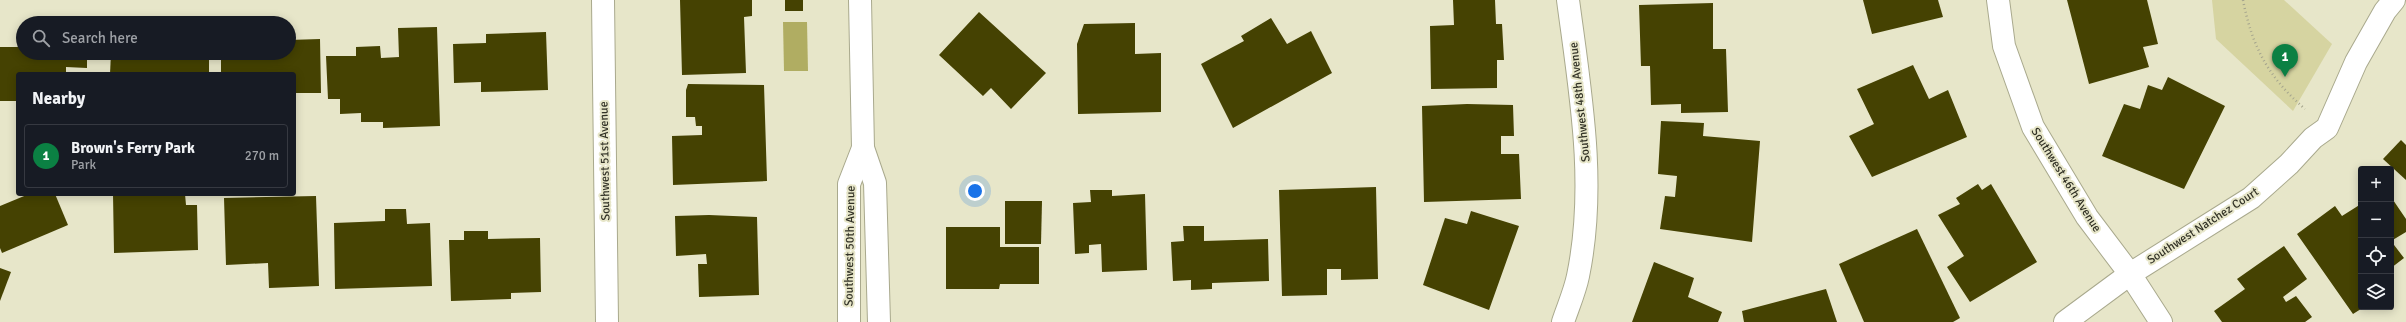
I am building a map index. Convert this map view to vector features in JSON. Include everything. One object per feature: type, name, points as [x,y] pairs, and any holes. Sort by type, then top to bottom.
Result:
[{"type":"street","name":"Southwest 51st Avenue","points":[[603,0],[607,322]]},
{"type":"street","name":"Southwest 50th Avenue","points":[[860,0],[863,148],[875,184],[879,322]]},
{"type":"street","name":"Southwest 48th Avenue","points":[[1563,322],[1578,276],[1585,215],[1587,157],[1568,0]]},
{"type":"street","name":"Southwest 46th Avenue","points":[[1998,0],[2004,46],[2033,127],[2087,217],[2130,274],[2161,322]]},
{"type":"street","name":"Southwest Natchez Court","points":[[2065,322],[2130,274],[2251,198],[2289,164],[2313,138],[2327,128],[2356,62],[2385,11],[2394,0]]},
{"type":"street","name":"Southwest 50th Avenue","points":[[849,322],[849,184],[863,148]]},
{"type":"path","points":[[2243,0],[2256,47],[2270,71],[2284,90],[2327,128]]},
{"type":"shaded area","points":[[2212,0],[2284,0],[2332,44],[2293,111],[2216,39]]},
{"type":"shaded area","points":[[783,22],[807,22],[808,71],[784,71]]},
{"type":"building","points":[[680,0],[752,0],[752,16],[744,17],[746,73],[682,75]]},
{"type":"building","points":[[785,0],[803,0],[803,11],[785,11]]},
{"type":"building","points":[[1453,0],[1495,0],[1496,24],[1502,24],[1504,60],[1497,60],[1497,88],[1431,89],[1430,26],[1454,25]]},
{"type":"building","points":[[1863,0],[1938,0],[1943,17],[1872,34]]},
{"type":"building","points":[[2067,0],[2147,0],[2158,44],[2143,47],[2149,67],[2089,84]]},
{"type":"building","points":[[1713,3],[1713,49],[1726,49],[1728,112],[1681,113],[1681,104],[1651,105],[1650,66],[1641,66],[1639,5]]},
{"type":"building","points":[[979,12],[1046,73],[1011,109],[991,88],[983,96],[939,55]]},
{"type":"building","points":[[1271,18],[1287,44],[1311,31],[1332,73],[1233,128],[1201,64],[1244,41],[1241,36]]},
{"type":"building","points":[[1135,23],[1135,54],[1161,53],[1161,112],[1078,114],[1077,44],[1084,24]]},
{"type":"building","points":[[437,27],[440,126],[383,128],[383,122],[361,122],[361,113],[340,114],[340,99],[328,99],[326,56],[356,56],[356,47],[380,46],[381,58],[399,57],[398,28]]},
{"type":"building","points":[[546,32],[548,90],[481,92],[481,82],[454,83],[453,44],[486,43],[486,34]]},
{"type":"building","points":[[320,39],[321,93],[296,93],[296,72],[221,72],[221,60],[296,60],[296,40]]},
{"type":"building","points":[[0,47],[16,47],[16,60],[87,60],[87,68],[66,67],[66,72],[16,72],[16,101],[0,101]]},
{"type":"building","points":[[111,60],[209,60],[209,72],[110,72]]},
{"type":"building","points":[[1913,65],[1929,99],[1948,90],[1967,137],[1872,177],[1849,136],[1874,124],[1857,89]]},
{"type":"building","points":[[2168,77],[2225,106],[2184,189],[2102,156],[2124,104],[2140,109],[2148,85],[2162,90]]},
{"type":"building","points":[[688,84],[764,85],[767,181],[673,185],[672,136],[702,135],[702,126],[696,126],[695,117],[686,117],[686,90]]},
{"type":"building","points":[[1467,104],[1513,105],[1514,136],[1501,136],[1501,154],[1519,154],[1521,199],[1424,202],[1422,106]]},
{"type":"building","points":[[1661,121],[1704,123],[1703,136],[1760,141],[1752,242],[1660,229],[1665,196],[1675,197],[1677,176],[1658,174]]},
{"type":"building","points":[[2401,140],[2406,145],[2406,180],[2394,169],[2394,166],[2391,166],[2383,159]]},
{"type":"building","points":[[1978,184],[1982,190],[1991,184],[2037,262],[1970,302],[1947,267],[1964,256],[1938,215],[1960,204],[1956,198]]},
{"type":"building","points":[[1376,187],[1378,279],[1341,280],[1341,269],[1327,269],[1327,295],[1282,296],[1279,190]]},
{"type":"building","points":[[1090,190],[1112,190],[1112,196],[1145,194],[1147,270],[1102,272],[1101,244],[1089,245],[1089,253],[1075,254],[1073,203],[1091,202]]},
{"type":"building","points":[[24,196],[56,196],[68,225],[2,253],[0,248],[0,206]]},
{"type":"building","points":[[113,196],[185,196],[186,205],[197,205],[198,250],[114,253]]},
{"type":"building","points":[[316,196],[319,286],[269,288],[268,263],[226,265],[224,198]]},
{"type":"building","points":[[1005,201],[1042,201],[1041,244],[1005,244]]},
{"type":"building","points":[[2394,201],[2406,219],[2406,232],[2394,239]]},
{"type":"building","points":[[2335,206],[2342,216],[2358,206],[2358,310],[2359,310],[2353,314],[2297,234]]},
{"type":"building","points":[[385,209],[406,209],[407,224],[430,223],[432,286],[335,289],[334,223],[385,221]]},
{"type":"building","points":[[1471,211],[1519,226],[1489,310],[1423,285],[1445,218],[1467,224]]},
{"type":"building","points":[[709,215],[757,217],[759,295],[699,297],[698,264],[707,264],[706,254],[676,256],[675,216]]},
{"type":"building","points":[[1183,226],[1204,226],[1204,241],[1268,239],[1269,281],[1212,283],[1212,289],[1191,290],[1191,280],[1173,281],[1171,242],[1184,241]]},
{"type":"building","points":[[946,227],[1000,227],[1000,247],[1039,247],[1039,284],[1000,284],[999,289],[946,289]]},
{"type":"building","points":[[1917,229],[1960,318],[1953,322],[1864,322],[1839,264]]},
{"type":"building","points":[[464,231],[488,231],[488,239],[540,238],[541,292],[511,293],[511,299],[451,301],[449,240],[464,240]]},
{"type":"building","points":[[2394,245],[2404,258],[2394,266]]},
{"type":"building","points":[[2284,246],[2307,279],[2283,297],[2286,302],[2296,296],[2312,317],[2305,322],[2222,322],[2214,311],[2245,289],[2237,279]]},
{"type":"building","points":[[1654,262],[1694,278],[1688,297],[1722,312],[1718,322],[1632,322]]},
{"type":"building","points":[[0,268],[11,272],[0,301]]},
{"type":"building","points":[[1826,289],[1837,322],[1744,322],[1742,311]]},
{"type":"place","name":"Brown's Ferry Park","points":[[2285,77]]}]
